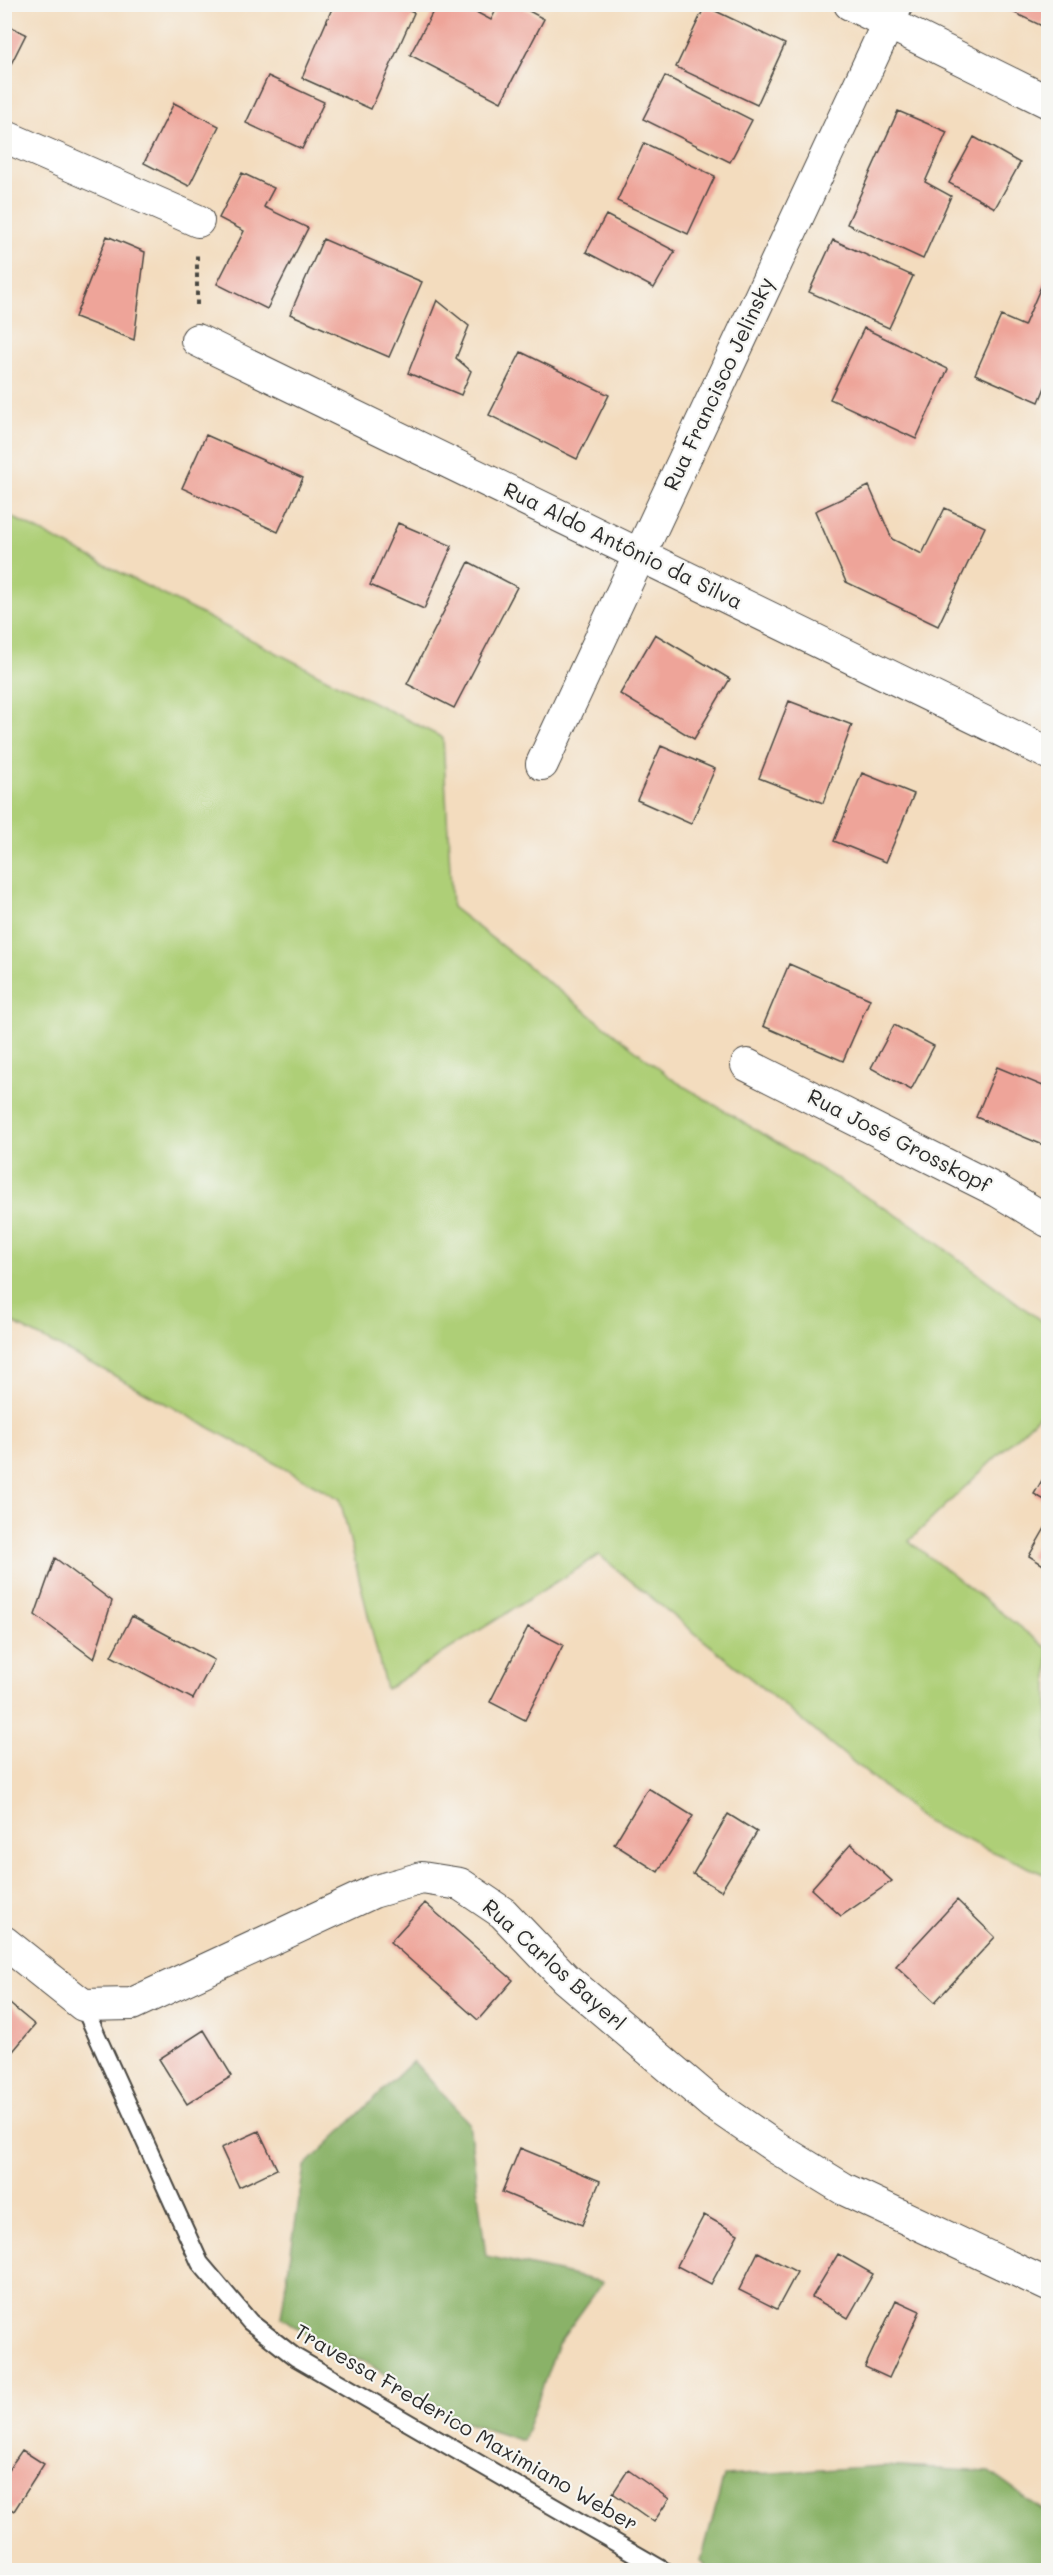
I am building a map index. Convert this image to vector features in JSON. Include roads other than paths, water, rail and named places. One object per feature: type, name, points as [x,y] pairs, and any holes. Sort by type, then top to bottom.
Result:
[{"type":"street","points":[[850,4],[892,13],[1048,102]]},
{"type":"street","name":"Rua Francisco Jelinsky","points":[[542,764],[892,13]]},
{"type":"street","points":[[4,136],[198,221]]},
{"type":"street","name":"Rua Aldo Antônio da Silva","points":[[197,340],[1048,753]]},
{"type":"street","name":"Rua José Grosskopf","points":[[747,1065],[998,1191],[1048,1221]]},
{"type":"street","name":"Rua Carlos Bayerl","points":[[83,2005],[132,2004],[374,1892],[422,1878],[460,1884],[503,1913],[565,1978],[712,2104],[777,2148],[844,2189],[1048,2285]]},
{"type":"street","points":[[4,1942],[83,2005]]},
{"type":"lane","name":"Travessa Frederico Maximiano Weber","points":[[83,2005],[200,2263],[250,2322],[295,2357],[663,2571]]}]
